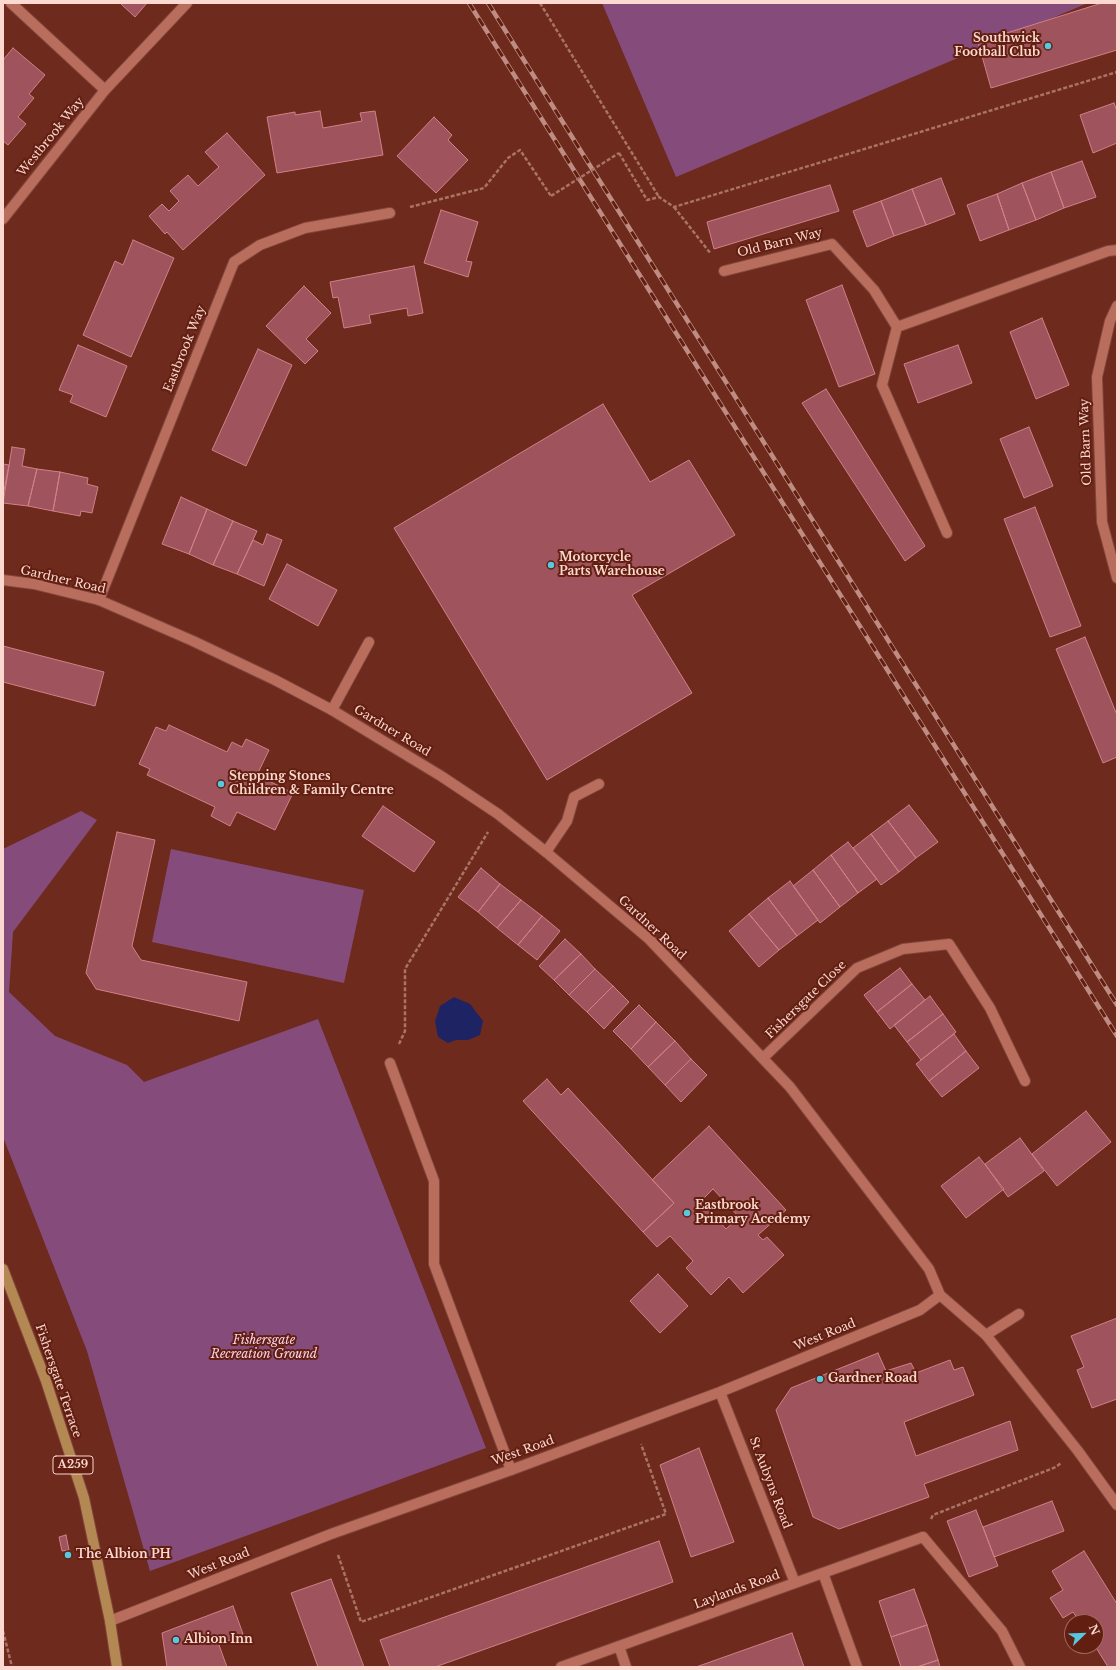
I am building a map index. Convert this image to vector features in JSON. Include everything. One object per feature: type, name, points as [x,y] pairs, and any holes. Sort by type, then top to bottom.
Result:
[{"type":"main road","name":"Fishersgate Terrace","points":[[3,1270],[46,1381],[84,1498],[110,1621],[118,1667]]},
{"type":"street","points":[[11,3],[105,90]]},
{"type":"street","name":"Westbrook Way","points":[[3,219],[105,90],[187,3]]},
{"type":"street","name":"Eastbrook Way","points":[[99,600],[234,262],[260,245],[305,228],[390,213]]},
{"type":"street","name":"Old Barn Way","points":[[724,271],[832,244],[874,290],[897,327]]},
{"type":"street","points":[[947,533],[882,385],[897,327],[1108,251],[1117,250]]},
{"type":"street","name":"Old Barn Way","points":[[1117,306],[1110,321],[1097,377],[1102,522],[1117,578]]},
{"type":"street","name":"Gardner Road","points":[[3,580],[34,584],[99,600],[193,641],[275,680],[332,710],[441,776],[498,814],[546,852],[649,939],[790,1087],[929,1269],[940,1294],[986,1335],[1078,1450],[1117,1505]]},
{"type":"street","points":[[332,710],[369,642]]},
{"type":"street","points":[[546,852],[567,821],[574,797],[599,784]]},
{"type":"street","name":"Fishersgate Close","points":[[763,1058],[857,968],[903,949],[949,944],[990,1008],[1025,1081]]},
{"type":"street","points":[[390,1063],[434,1181],[434,1264],[511,1470]]},
{"type":"street","name":"West Road","points":[[110,1621],[331,1534],[511,1470],[720,1392],[920,1310],[940,1294]]},
{"type":"street","points":[[986,1335],[1019,1314]]},
{"type":"street","name":"St Aubyns Road","points":[[720,1392],[795,1583]]},
{"type":"street","points":[[922,1537],[1002,1631],[1020,1667]]},
{"type":"street","name":"Laylands Road","points":[[561,1667],[922,1537]]},
{"type":"street","points":[[823,1573],[857,1667]]},
{"type":"street","points":[[619,1646],[626,1667]]},
{"type":"path","points":[[540,3],[659,197],[674,207],[724,271]]},
{"type":"path","points":[[674,207],[1117,72]]},
{"type":"path","points":[[390,213],[484,188],[508,158],[520,150],[551,196],[619,154],[647,200],[659,197]]},
{"type":"path","points":[[390,1063],[405,1031],[405,969],[498,814]]},
{"type":"path","points":[[331,1534],[361,1622],[666,1514],[634,1425]]},
{"type":"path","points":[[922,1537],[933,1515],[1056,1467],[1078,1450]]},
{"type":"path","points":[[3,1631],[12,1667]]},
{"type":"green space","points":[[602,3],[1088,3],[676,177]]},
{"type":"green space","name":"Fishersgate Recreation Ground","points":[[81,811],[97,820],[13,932],[9,992],[55,1036],[127,1065],[144,1082],[318,1019],[486,1448],[150,1571],[87,1351],[3,1137],[3,849]]},
{"type":"green space","points":[[171,849],[364,890],[344,983],[152,942]]},
{"type":"shaded area","points":[[454,997],[470,1004],[483,1021],[480,1035],[468,1040],[456,1040],[448,1043],[438,1037],[435,1021],[440,1006]]},
{"type":"building","points":[[120,3],[147,3],[135,17]]},
{"type":"building","name":"Southwick Football Club","points":[[1102,3],[1117,3],[1117,50],[991,88],[978,42]]},
{"type":"building","points":[[13,48],[45,75],[29,94],[34,98],[18,117],[26,124],[8,145],[3,141],[3,60]]},
{"type":"building","points":[[1114,103],[1117,111],[1117,143],[1093,153],[1080,115]]},
{"type":"building","points":[[320,111],[323,128],[362,121],[360,113],[375,111],[383,155],[277,173],[267,117],[295,112],[295,115]]},
{"type":"building","points":[[434,117],[452,135],[448,140],[468,160],[436,193],[397,156]]},
{"type":"building","points":[[227,133],[265,175],[183,250],[167,232],[165,234],[149,216],[162,204],[169,211],[179,201],[170,191],[188,175],[198,186],[219,167],[205,152]]},
{"type":"building","points":[[1082,161],[1096,197],[1064,208],[1051,172]]},
{"type":"building","points":[[1051,172],[1064,208],[1036,220],[1022,183]]},
{"type":"building","points":[[941,178],[955,214],[926,225],[912,189]]},
{"type":"building","points":[[1022,183],[1036,220],[1009,230],[997,194]]},
{"type":"building","points":[[830,185],[839,211],[714,249],[707,222]]},
{"type":"building","points":[[912,189],[926,225],[894,236],[881,201]]},
{"type":"building","points":[[997,194],[1009,230],[980,241],[967,205]]},
{"type":"building","points":[[881,201],[894,236],[867,247],[853,211]]},
{"type":"building","points":[[441,210],[478,222],[466,261],[472,262],[468,277],[424,263]]},
{"type":"building","points":[[133,240],[174,258],[131,357],[83,335],[115,261],[123,265]]},
{"type":"building","points":[[414,266],[423,313],[408,316],[407,308],[369,315],[371,323],[344,328],[338,297],[333,298],[330,282]]},
{"type":"building","points":[[842,285],[875,374],[839,387],[806,300]]},
{"type":"building","points":[[304,286],[331,313],[306,339],[318,351],[305,364],[266,326]]},
{"type":"building","points":[[1042,318],[1069,385],[1036,399],[1010,332]]},
{"type":"building","points":[[78,345],[127,366],[106,417],[70,402],[73,395],[59,390]]},
{"type":"building","points":[[958,345],[972,383],[918,403],[904,364]]},
{"type":"building","points":[[258,349],[292,365],[246,466],[212,450]]},
{"type":"building","points":[[826,389],[925,546],[905,561],[802,403]]},
{"type":"building","name":"Motorcycle Parts Warehouse","points":[[603,404],[650,482],[689,460],[735,535],[632,595],[692,693],[547,780],[394,528]]},
{"type":"building","points":[[1029,427],[1053,486],[1024,498],[1000,439]]},
{"type":"building","points":[[12,447],[25,449],[22,466],[37,469],[28,506],[3,503]]},
{"type":"building","points":[[3,464],[9,465],[3,496]]},
{"type":"building","points":[[37,469],[60,472],[53,511],[28,506]]},
{"type":"building","points":[[60,472],[88,478],[87,484],[98,487],[92,513],[81,511],[80,516],[53,511]]},
{"type":"building","points":[[181,497],[207,509],[189,554],[162,544]]},
{"type":"building","points":[[1035,507],[1081,626],[1050,637],[1004,519]]},
{"type":"building","points":[[207,509],[233,521],[213,565],[189,554]]},
{"type":"building","points":[[233,521],[257,531],[237,574],[213,565]]},
{"type":"building","points":[[267,534],[282,540],[264,586],[237,574],[253,540],[263,545]]},
{"type":"building","points":[[287,564],[337,590],[318,626],[269,599]]},
{"type":"building","points":[[1085,637],[1117,715],[1117,757],[1103,763],[1056,649]]},
{"type":"building","points":[[3,646],[104,672],[95,706],[3,682]]},
{"type":"building","name":"Stepping Stones Children & Family Centre","points":[[169,725],[227,752],[232,742],[242,747],[246,739],[269,750],[257,775],[293,793],[275,830],[237,812],[230,826],[211,816],[215,807],[147,775],[150,769],[139,764],[156,727],[166,731]]},
{"type":"building","points":[[909,805],[938,842],[916,858],[888,821]]},
{"type":"building","points":[[383,806],[435,842],[414,872],[362,836]]},
{"type":"building","points":[[888,821],[916,858],[899,872],[871,834]]},
{"type":"building","points":[[117,832],[155,840],[132,946],[141,960],[247,982],[239,1021],[96,989],[86,973]]},
{"type":"building","points":[[871,834],[899,872],[881,885],[853,848]]},
{"type":"building","points":[[848,842],[877,879],[858,893],[831,855]]},
{"type":"building","points":[[831,855],[858,893],[840,907],[813,870]]},
{"type":"building","points":[[481,868],[500,884],[478,912],[458,897]]},
{"type":"building","points":[[813,870],[840,907],[820,923],[793,886]]},
{"type":"building","points":[[790,881],[818,920],[797,936],[768,898]]},
{"type":"building","points":[[500,884],[521,900],[497,928],[478,912]]},
{"type":"building","points":[[768,898],[797,936],[779,950],[749,914]]},
{"type":"building","points":[[521,900],[542,916],[518,945],[497,928]]},
{"type":"building","points":[[749,914],[779,950],[759,967],[729,931]]},
{"type":"building","points":[[542,916],[560,931],[537,960],[518,945]]},
{"type":"building","points":[[565,939],[581,954],[554,980],[539,966]]},
{"type":"building","points":[[581,954],[595,969],[569,995],[554,980]]},
{"type":"building","points":[[900,968],[912,984],[877,1012],[864,995]]},
{"type":"building","points":[[595,969],[613,986],[587,1012],[569,995]]},
{"type":"building","points":[[912,984],[925,1000],[890,1029],[877,1012]]},
{"type":"building","points":[[613,986],[629,1002],[604,1029],[587,1012]]},
{"type":"building","points":[[930,996],[943,1014],[907,1042],[894,1025]]},
{"type":"building","points":[[639,1005],[656,1022],[631,1049],[613,1031]]},
{"type":"building","points":[[943,1014],[956,1032],[921,1060],[907,1042]]},
{"type":"building","points":[[656,1022],[675,1041],[648,1067],[631,1049]]},
{"type":"building","points":[[954,1034],[966,1051],[929,1081],[916,1064]]},
{"type":"building","points":[[675,1041],[691,1059],[665,1085],[648,1067]]},
{"type":"building","points":[[966,1051],[979,1068],[942,1097],[929,1081]]},
{"type":"building","points":[[691,1059],[707,1075],[681,1102],[665,1085]]},
{"type":"building","points":[[547,1079],[561,1095],[568,1088],[674,1203],[643,1232],[523,1101]]},
{"type":"building","points":[[1086,1111],[1111,1142],[1057,1186],[1032,1154]]},
{"type":"building","name":"Eastbrook Primary Acedemy","points":[[709,1126],[786,1210],[758,1235],[763,1240],[767,1237],[784,1255],[743,1293],[729,1277],[711,1295],[686,1268],[693,1261],[670,1236],[657,1247],[643,1232],[674,1203],[652,1180]],"holes":[[[713,1189],[739,1217],[726,1229],[701,1201]]]},
{"type":"building","points":[[1020,1138],[1044,1171],[1008,1197],[985,1164]]},
{"type":"building","points":[[979,1157],[1004,1189],[966,1218],[941,1186]]},
{"type":"building","points":[[658,1274],[688,1306],[660,1333],[630,1301]]},
{"type":"building","points":[[1117,1318],[1117,1399],[1092,1408],[1077,1370],[1084,1367],[1071,1336]]},
{"type":"building","points":[[878,1353],[886,1371],[911,1363],[916,1373],[950,1360],[954,1370],[963,1367],[974,1395],[904,1422],[916,1456],[1010,1421],[1018,1450],[924,1484],[929,1497],[839,1529],[813,1517],[776,1410],[791,1388]]},
{"type":"building","points":[[699,1448],[734,1542],[691,1557],[660,1465]]},
{"type":"building","points":[[1052,1501],[1064,1531],[994,1557],[983,1527]]},
{"type":"building","points":[[976,1510],[998,1566],[969,1577],[947,1521]]},
{"type":"building","points":[[66,1535],[69,1550],[62,1551],[59,1537]]},
{"type":"building","points":[[659,1541],[673,1582],[435,1667],[390,1667],[380,1640]]},
{"type":"building","points":[[1084,1551],[1117,1604],[1117,1667],[1108,1667],[1100,1654],[1104,1654],[1104,1614],[1074,1614],[1073,1612],[1070,1614],[1064,1614],[1063,1618],[1050,1598],[1063,1590],[1052,1571]]},
{"type":"building","points":[[331,1579],[364,1667],[318,1667],[291,1593]]},
{"type":"building","points":[[914,1589],[927,1625],[891,1637],[879,1601]]},
{"type":"building","points":[[233,1606],[243,1634],[219,1645],[227,1667],[167,1667],[162,1633]]},
{"type":"building","points":[[927,1625],[938,1660],[917,1667],[901,1667],[891,1637]]},
{"type":"building","points":[[792,1633],[804,1667],[696,1667]]},
{"type":"building","points":[[938,1660],[940,1667],[917,1667]]},
{"type":"railway","points":[[469,3],[1117,1036]]},
{"type":"railway","points":[[488,3],[1117,1005]]},
{"type":"place","name":"Southwick Football Club","points":[[1048,46]]},
{"type":"place","name":"Motorcycle Parts Warehouse","points":[[551,565]]},
{"type":"place","name":"Stepping Stones Children & Family Centre","points":[[221,784]]},
{"type":"place","name":"Eastbrook Primary Acedemy","points":[[687,1213]]},
{"type":"place","name":"Gardner Road","points":[[820,1379]]},
{"type":"place","name":"The Albion PH","points":[[68,1555]]},
{"type":"place","name":"Albion Inn","points":[[176,1640]]}]
